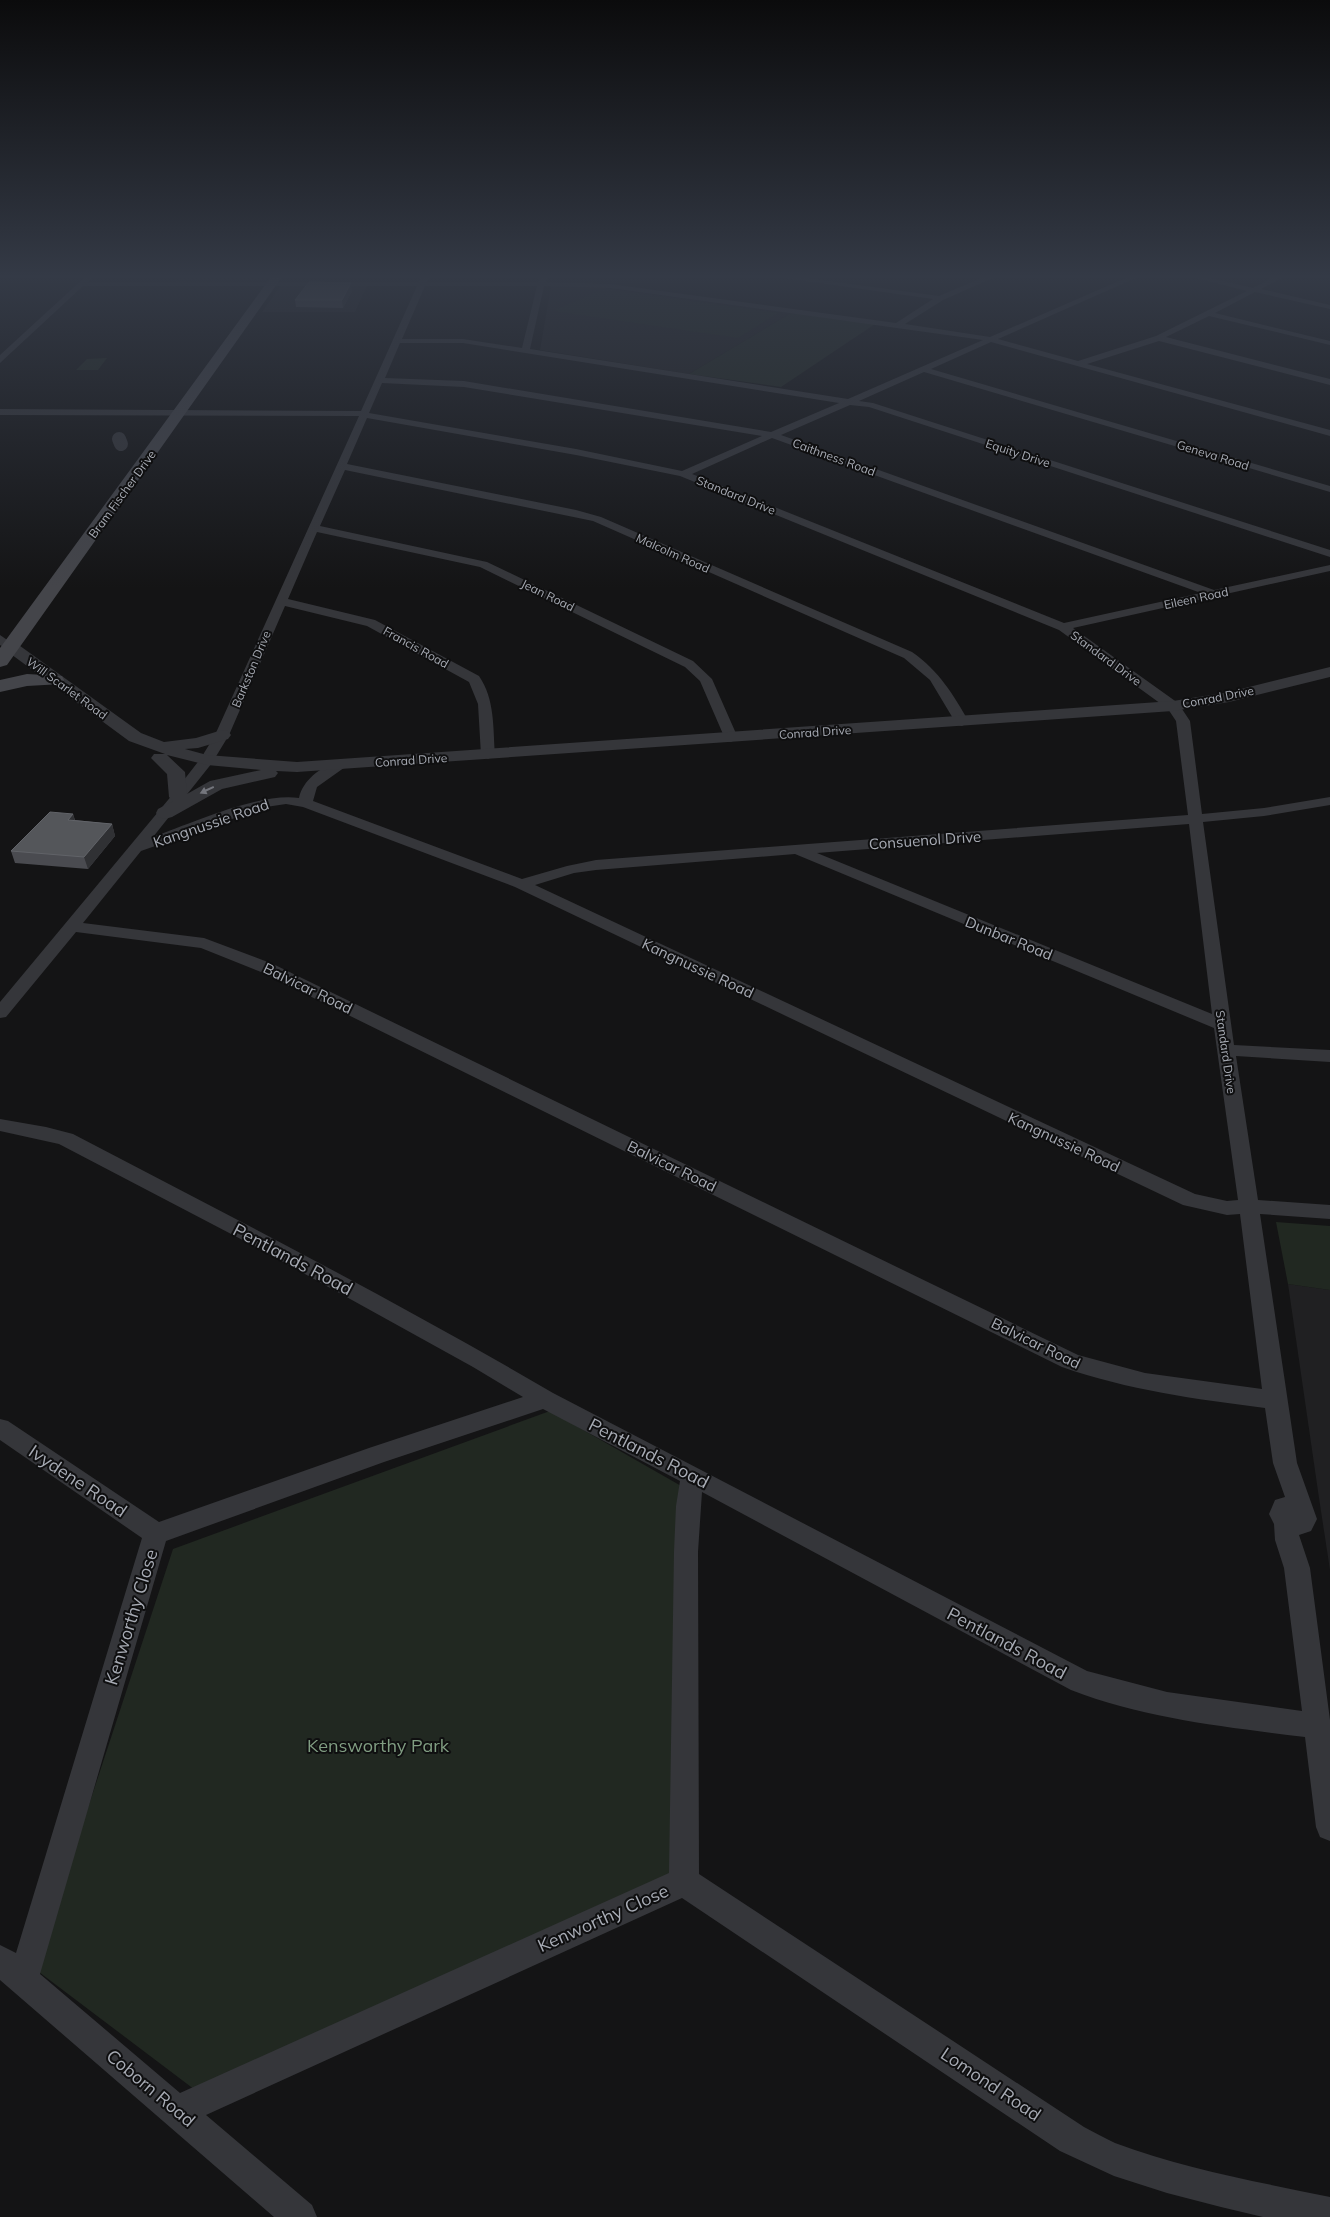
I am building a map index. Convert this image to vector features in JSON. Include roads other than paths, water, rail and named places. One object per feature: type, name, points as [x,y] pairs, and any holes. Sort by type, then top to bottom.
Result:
[{"type":"main road","name":"Bram Fischer Drive","points":[[3,649],[199,380]]},
{"type":"main road","points":[[0,686],[27,680],[55,680]]},
{"type":"street","name":"Barkston Drive","points":[[0,1013],[178,797],[224,732],[280,601],[379,380]]},
{"type":"street","name":"Caithness Road","points":[[389,380],[464,384],[772,435],[1214,594]]},
{"type":"street","name":"Equity Drive","points":[[712,380],[873,406],[1330,554]]},
{"type":"street","points":[[683,474],[897,380]]},
{"type":"street","name":"Geneva Road","points":[[962,380],[1330,489]]},
{"type":"street","points":[[1138,380],[1330,433]]},
{"type":"street","name":"Standard Drive","points":[[0,412],[180,405],[365,414],[683,474],[1062,627],[1172,706],[1183,721],[1194,819],[1222,1025],[1250,1206],[1275,1400],[1285,1463],[1293,1481],[1293,1516],[1302,1552],[1298,1568],[1330,1826]]},
{"type":"street","name":"Malcolm Road","points":[[342,466],[576,513],[597,519],[908,656],[924,666],[942,684],[962,722]]},
{"type":"street","name":"Jean Road","points":[[314,528],[483,564],[689,664],[706,679],[731,738]]},
{"type":"street","name":"Eileen Road","points":[[1062,627],[1330,568]]},
{"type":"street","name":"Francis Road","points":[[280,601],[371,623],[474,679],[479,684],[484,701],[488,754]]},
{"type":"street","name":"Will Scarlet Road","points":[[3,649],[55,680],[135,737],[143,749],[160,751],[203,764]]},
{"type":"street","name":"Conrad Drive","points":[[203,764],[238,763],[297,767],[341,765],[1172,706],[1229,697],[1330,672]]},
{"type":"street","points":[[178,797],[176,772],[160,751],[198,743],[224,732],[238,763]]},
{"type":"street","name":"Conrad Drive","points":[[203,764],[237,772],[271,773],[297,767]]},
{"type":"street","points":[[306,803],[306,794],[312,782],[341,765]]},
{"type":"street","points":[[165,813],[216,785],[271,773]]},
{"type":"street","name":"Kangnussie Road","points":[[136,848],[264,803],[286,800],[306,803],[521,884],[1181,1197],[1215,1207],[1250,1206],[1330,1212]]},
{"type":"street","name":"Consuenol Drive","points":[[521,884],[565,871],[596,865],[1194,819],[1328,803]]},
{"type":"street","name":"Dunbar Road","points":[[797,850],[1222,1025]]},
{"type":"street","name":"Balvicar Road","points":[[70,926],[189,940],[219,948],[244,958],[1070,1361],[1107,1374],[1146,1383],[1275,1400]]},
{"type":"street","points":[[1226,1050],[1330,1056]]},
{"type":"street","name":"Pentlands Road","points":[[0,1125],[46,1133],[66,1140],[265,1243],[482,1361],[545,1399],[1080,1681],[1128,1697],[1156,1703],[1317,1726]]},
{"type":"street","name":"Kenworthy Close","points":[[11,1970],[156,1534],[377,1455],[545,1399]]},
{"type":"street","name":"Ivydene Road","points":[[0,1428],[156,1534]]},
{"type":"street","name":"Kenworthy Close","points":[[178,2110],[684,1882],[686,1552],[688,1506],[693,1476]]},
{"type":"street","name":"Lomond Road","points":[[684,1882],[1072,2138],[1112,2158],[1163,2176],[1214,2190],[1330,2214]]},
{"type":"street","name":"Coborn Road","points":[[11,1970],[178,2110],[300,2217]]},
{"type":"park label","name":"Kensworthy Park","points":[[378,1745]]}]
